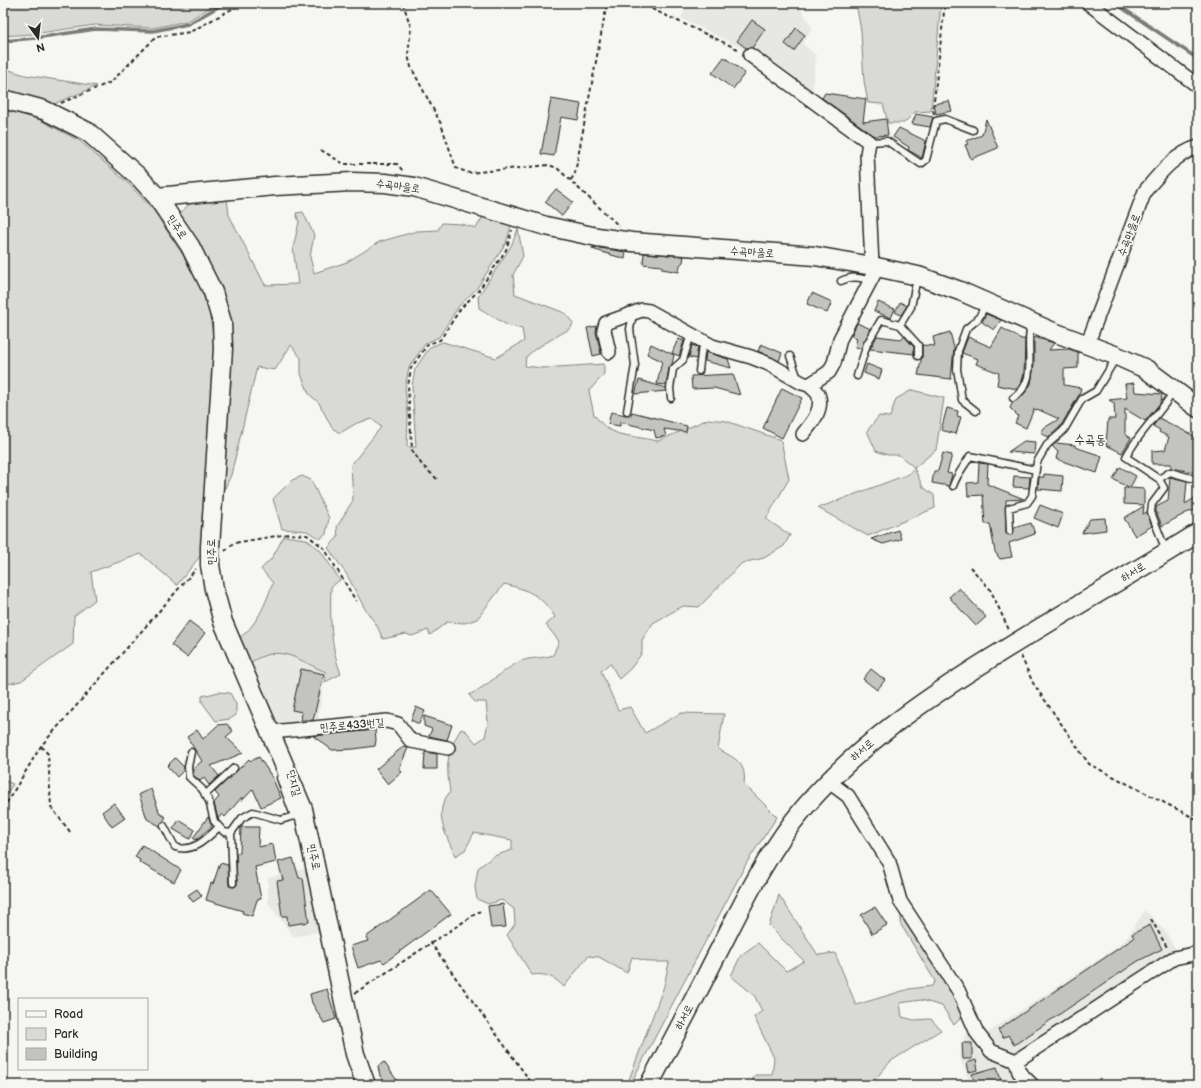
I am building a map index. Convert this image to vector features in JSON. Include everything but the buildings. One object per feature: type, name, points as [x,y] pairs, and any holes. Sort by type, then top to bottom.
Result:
[{"type":"street","points":[[1088,3],[1198,86]]},
{"type":"street","points":[[750,55],[869,142],[867,154],[871,273],[840,339],[834,363],[829,372],[809,385]]},
{"type":"street","name":"민주로","points":[[3,99],[44,110],[88,132],[140,178],[157,197],[190,246],[213,292],[222,322],[222,379],[210,558],[214,589],[223,622],[252,692],[300,799],[300,818],[355,1054],[366,1085]]},
{"type":"street","name":"수곡마을로","points":[[1087,345],[1145,191],[1161,171],[1188,151],[1198,147]]},
{"type":"street","name":"수곡마을로","points":[[157,197],[275,186],[352,182],[385,183],[414,187],[517,216],[546,226],[597,237],[632,242],[814,256],[871,273],[918,276],[987,302],[1146,369],[1198,408]]},
{"type":"street","points":[[609,352],[604,330],[606,323],[633,312],[642,310],[649,311],[705,342],[768,364],[796,380],[809,385],[818,394],[819,407],[814,421],[804,434]]},
{"type":"street","name":"하서로","points":[[649,1085],[740,908],[779,842],[803,810],[828,781],[859,752],[889,728],[943,689],[1015,643],[1198,533]]},
{"type":"street","name":"민주로433번길","points":[[271,732],[387,721],[398,724],[411,741],[448,748]]},
{"type":"street","points":[[828,781],[848,796],[889,862],[900,901],[958,990],[977,1033],[991,1051],[1016,1061]]},
{"type":"street","points":[[1016,1061],[1174,958],[1198,953]]},
{"type":"street","points":[[1016,1061],[1019,1072],[1032,1085]]},
{"type":"lane","points":[[869,142],[887,141],[921,164],[926,160],[936,121],[945,119],[972,130]]},
{"type":"lane","points":[[841,281],[849,277],[861,278],[871,273]]},
{"type":"lane","points":[[900,325],[911,307],[918,276]]},
{"type":"lane","points":[[976,411],[962,400],[957,369],[958,351],[966,329],[978,319],[987,302]]},
{"type":"lane","points":[[627,410],[635,365],[630,329],[633,312]]},
{"type":"lane","points":[[857,376],[867,344],[881,320],[900,325],[918,345],[918,356]]},
{"type":"lane","points":[[1014,398],[1022,393],[1030,375],[1028,335],[1032,322]]},
{"type":"lane","points":[[671,398],[670,388],[673,369],[683,360],[691,334]]},
{"type":"lane","points":[[699,371],[700,353],[705,342]]},
{"type":"lane","points":[[790,356],[797,376],[796,380]]},
{"type":"lane","points":[[1010,530],[1009,508],[1027,503],[1032,496],[1037,462],[1046,445],[1064,430],[1082,399],[1096,391],[1117,356]]},
{"type":"lane","points":[[1167,552],[1151,512],[1152,504],[1164,488],[1159,479],[1126,457],[1133,444],[1162,410],[1175,391]]},
{"type":"lane","points":[[953,486],[956,475],[964,468],[970,456],[1036,470]]},
{"type":"lane","points":[[1159,479],[1170,472],[1191,478]]},
{"type":"lane","points":[[191,752],[188,767],[189,777],[202,789],[206,795],[214,821],[224,832],[231,833]]},
{"type":"lane","points":[[206,795],[234,768]]},
{"type":"lane","points":[[233,883],[231,833],[242,818],[253,812],[281,820],[300,818]]},
{"type":"lane","points":[[164,826],[175,847],[183,850],[200,845],[219,827]]},
{"type":"path","points":[[44,110],[111,82],[156,37],[190,32],[243,3]]},
{"type":"path","points":[[403,3],[411,28],[408,55],[411,68],[441,124],[456,168],[469,173],[549,164],[558,168],[571,180],[627,234],[632,242]]},
{"type":"path","points":[[571,180],[575,173],[607,3]]},
{"type":"path","points":[[639,3],[750,55]]},
{"type":"path","points":[[936,121],[933,110],[945,3]]},
{"type":"path","points":[[321,150],[344,164],[397,164],[409,178],[414,187]]},
{"type":"path","points":[[437,479],[422,465],[412,450],[408,386],[411,368],[428,344],[440,340],[461,308],[479,290],[506,250],[517,216]]},
{"type":"path","points":[[3,809],[41,746],[193,572],[210,558],[220,556],[234,542],[288,534],[306,535],[324,548],[356,601]]},
{"type":"path","points":[[970,567],[990,589],[1033,683],[1089,764],[1198,820]]},
{"type":"path","points":[[41,746],[48,754],[51,806],[71,833]]},
{"type":"path","points":[[343,998],[361,990],[430,942],[480,911]]},
{"type":"path","points":[[1150,919],[1174,958]]},
{"type":"path","points":[[430,942],[533,1085]]},
{"type":"shaded area","points":[[688,3],[779,3],[800,7],[812,28],[803,44],[816,55],[812,95],[752,53],[681,18]]},
{"type":"shaded area","points":[[280,652],[297,658],[303,663],[326,672],[317,723],[275,726],[248,664],[261,655]]},
{"type":"shaded area","points":[[309,867],[321,931],[294,937],[268,903],[268,878]]},
{"type":"shaded area","points":[[1145,910],[1166,932],[1177,952],[1017,1058],[993,1048],[984,1035],[1123,943]]},
{"type":"shaded area","points":[[971,1028],[978,1051],[984,1057],[1002,1058],[1028,1085],[971,1085],[959,1055],[966,1032]]},
{"type":"green space","points":[[3,3],[218,3],[187,21],[153,28],[95,25],[33,34],[3,36]]},
{"type":"green space","points":[[856,3],[941,3],[931,111],[915,112],[904,123],[888,123],[883,104],[868,103],[864,81],[861,31]]},
{"type":"green space","points":[[3,68],[25,75],[97,86],[49,106],[3,92]]},
{"type":"green space","points":[[3,109],[38,119],[80,141],[129,184],[154,211],[196,275],[209,311],[216,351],[201,555],[177,585],[141,554],[91,572],[95,600],[74,616],[73,644],[21,681],[3,685]]},
{"type":"green space","points":[[227,198],[229,215],[265,285],[298,284],[293,248],[299,222],[296,213],[303,212],[314,235],[310,257],[314,273],[347,262],[379,242],[417,231],[438,230],[442,223],[461,224],[476,228],[484,215],[512,223],[506,243],[477,288],[459,306],[439,337],[426,343],[409,367],[405,388],[408,414],[407,447],[416,447],[412,386],[415,369],[430,347],[443,342],[496,358],[524,341],[522,329],[507,325],[479,308],[478,297],[511,246],[518,229],[523,256],[513,275],[515,294],[565,313],[573,323],[571,328],[535,349],[526,357],[525,366],[543,368],[604,364],[604,374],[589,391],[594,415],[606,428],[619,434],[658,441],[708,419],[726,421],[781,440],[789,479],[766,519],[790,535],[784,546],[764,558],[742,563],[699,607],[683,606],[653,623],[642,640],[642,653],[631,668],[619,679],[610,663],[601,671],[618,710],[630,707],[645,733],[681,713],[724,714],[718,749],[738,762],[743,771],[744,784],[777,817],[747,862],[630,1085],[627,1085],[664,986],[669,962],[650,962],[632,957],[627,973],[599,957],[588,956],[564,987],[550,976],[532,975],[507,935],[515,924],[514,909],[502,900],[488,904],[477,899],[475,887],[478,868],[494,856],[512,850],[512,840],[474,833],[465,850],[455,856],[442,824],[442,808],[450,792],[448,759],[452,745],[461,729],[466,731],[476,743],[485,737],[488,722],[486,702],[475,702],[469,695],[523,660],[553,655],[559,641],[546,625],[555,617],[545,603],[534,594],[504,584],[477,619],[465,623],[447,622],[430,635],[428,630],[412,636],[406,634],[383,639],[376,624],[365,609],[347,575],[328,548],[338,537],[337,527],[353,500],[351,465],[381,427],[372,419],[357,423],[340,433],[332,428],[319,403],[309,394],[301,374],[301,358],[291,345],[275,370],[257,367],[231,475],[225,488],[220,490],[231,384],[229,324],[179,215],[189,204],[200,200]]},
{"type":"green space","points":[[912,390],[944,398],[936,450],[914,468],[923,487],[934,495],[935,508],[868,536],[818,508],[909,474],[914,467],[899,455],[888,455],[876,451],[867,431],[879,416],[890,417],[896,399]]},
{"type":"green space","points":[[302,476],[311,480],[329,518],[326,534],[320,539],[307,531],[282,529],[273,499],[292,480]]},
{"type":"green space","points":[[284,536],[306,539],[320,550],[340,580],[331,587],[331,609],[333,642],[337,663],[341,674],[325,682],[326,672],[296,658],[279,653],[260,657],[248,664],[236,640],[250,629],[263,607],[273,583],[261,569],[272,558]]},
{"type":"green space","points":[[219,692],[230,693],[236,704],[236,715],[230,719],[216,721],[202,702],[202,696]]},
{"type":"green space","points":[[3,780],[13,784],[3,800]]},
{"type":"green space","points":[[779,895],[818,955],[835,953],[856,1005],[909,989],[932,986],[935,981],[900,923],[902,913],[946,981],[964,1015],[954,1025],[942,1006],[921,1000],[900,1003],[902,1017],[914,1020],[931,1019],[941,1030],[891,1061],[870,1085],[750,1085],[755,1075],[772,1075],[774,1058],[754,1017],[762,1011],[754,995],[731,976],[741,955],[758,943],[786,971],[804,961],[769,926]]},
{"type":"waterway","points":[[3,41],[96,29],[153,31],[188,24],[225,3]]},
{"type":"waterway","points":[[1115,3],[1198,59]]},
{"type":"district","name":"수곡동","points":[[1090,440]]}]
